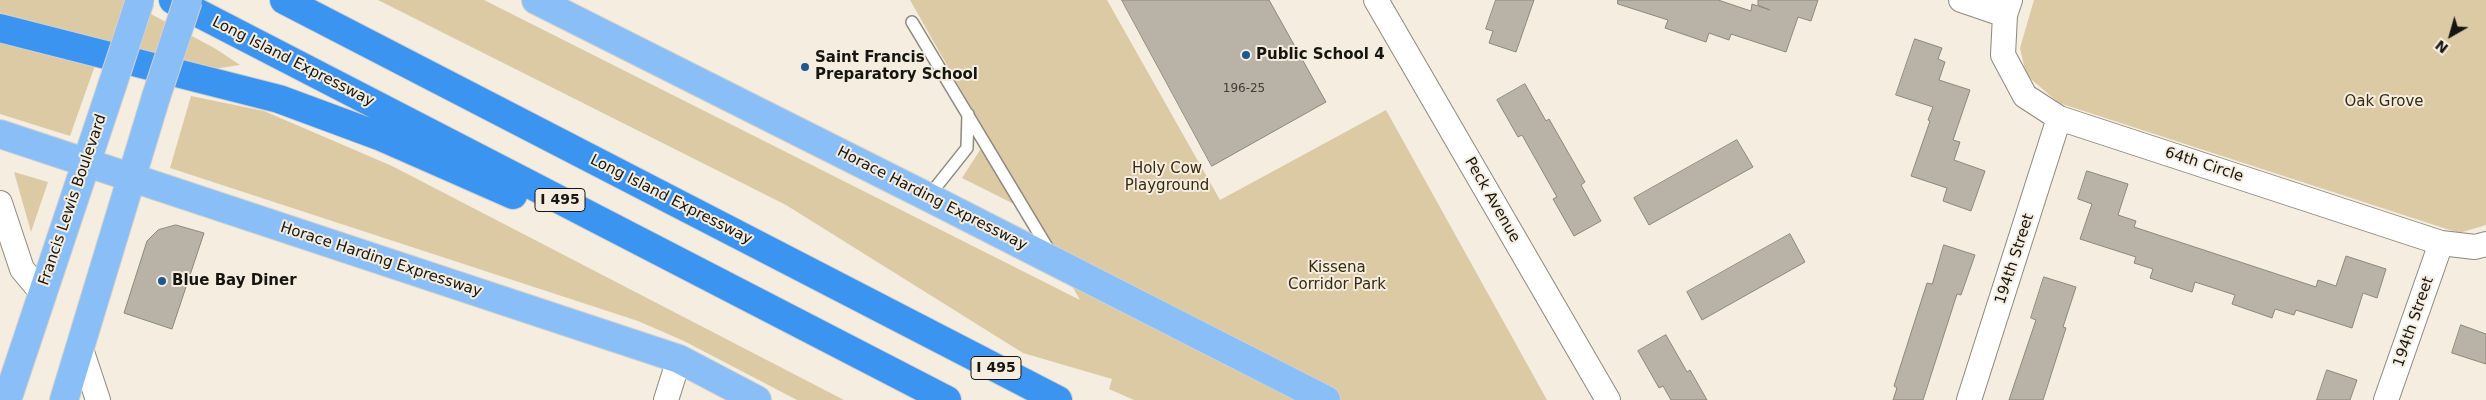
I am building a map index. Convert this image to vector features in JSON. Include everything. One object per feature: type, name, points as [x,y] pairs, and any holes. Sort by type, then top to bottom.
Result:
[{"type":"highway","name":"Long Island Expressway","points":[[173,0],[947,400]]},
{"type":"highway","name":"Long Island Expressway","points":[[284,0],[1058,400]]},
{"type":"highway","points":[[305,0],[428,75]]},
{"type":"highway","points":[[0,28],[227,84],[322,114],[380,136],[752,299]]},
{"type":"main road","name":"Francis Lewis Boulevard","points":[[7,400],[140,0]]},
{"type":"main road","points":[[64,400],[81,349],[130,177],[188,0]]},
{"type":"main road","name":"Horace Harding Expressway","points":[[536,0],[1326,400]]},
{"type":"main road","name":"Horace Harding Expressway","points":[[0,134],[679,359],[757,400]]},
{"type":"street","name":"Peck Avenue","points":[[1376,0],[1608,400]]},
{"type":"street","points":[[1961,0],[2008,7]]},
{"type":"street","name":"64th Circle","points":[[2008,7],[2003,55],[2025,96],[2059,118],[2442,243],[2475,247],[2486,244]]},
{"type":"street","name":"194th Street","points":[[1970,400],[2059,118]]},
{"type":"street","points":[[0,202],[22,269],[42,293]]},
{"type":"street","name":"194th Street","points":[[2386,400],[2442,243]]},
{"type":"street","points":[[81,349],[98,400]]},
{"type":"street","points":[[666,400],[679,359]]},
{"type":"lane","points":[[912,22],[968,112],[1056,262]]},
{"type":"lane","points":[[928,197],[967,148],[968,112]]},
{"type":"green space","points":[[0,0],[125,0],[216,49],[240,65],[213,69],[104,40],[70,136],[0,114]]},
{"type":"green space","name":"Kissena Corridor Park","points":[[378,0],[484,0],[1080,300],[910,0],[1107,0],[1220,200],[1386,110],[1547,400],[1134,400],[1109,389],[1112,379],[1023,353],[786,205]]},
{"type":"green space","name":"Oak Grove","points":[[2034,0],[2486,0],[2486,225],[2459,233],[2059,103],[2026,75],[2020,48]]},
{"type":"green space","points":[[191,96],[264,111],[392,166],[844,400],[797,400],[684,341],[638,321],[170,168]]},
{"type":"green space","points":[[980,150],[985,152],[1018,206],[962,178]]},
{"type":"green space","points":[[14,172],[48,182],[31,232]]},
{"type":"building","points":[[1122,0],[1269,0],[1326,102],[1212,166]]},
{"type":"building","points":[[1496,0],[1534,0],[1516,52],[1489,43],[1493,31],[1486,29]]},
{"type":"building","points":[[1618,0],[1718,0],[1751,11],[1752,4],[1770,10],[1758,5],[1758,0],[1818,0],[1811,21],[1798,17],[1786,52],[1731,34],[1729,40],[1709,33],[1706,42],[1665,28],[1668,20],[1618,4]]},
{"type":"building","points":[[1915,39],[1942,48],[1938,59],[1945,62],[1939,80],[1970,90],[1953,140],[1960,142],[1954,160],[1985,171],[1971,211],[1943,201],[1947,188],[1911,176],[1933,107],[1896,95]]},
{"type":"building","points":[[1525,84],[1546,121],[1549,119],[1585,182],[1581,185],[1601,221],[1574,236],[1553,199],[1557,197],[1522,135],[1518,137],[1497,100]]},
{"type":"building","points":[[1737,140],[1753,167],[1649,225],[1634,198]]},
{"type":"building","points":[[2087,171],[2128,184],[2118,215],[2136,221],[2134,227],[2316,287],[2318,280],[2336,286],[2346,256],[2386,269],[2377,298],[2363,293],[2352,328],[2296,310],[2294,315],[2275,309],[2272,318],[2232,304],[2235,295],[2195,282],[2192,292],[2150,278],[2153,269],[2134,263],[2136,257],[2080,239],[2092,204],[2078,199]]},
{"type":"building","points":[[176,225],[204,233],[172,329],[124,313],[147,241],[158,230]]},
{"type":"building","points":[[1790,234],[1805,262],[1702,320],[1687,292]]},
{"type":"building","points":[[1944,245],[1975,255],[1961,295],[1957,294],[1923,400],[1893,400],[1897,388],[1894,386],[1927,283],[1932,284]]},
{"type":"building","points":[[2044,277],[2076,287],[2063,327],[2066,328],[2043,400],[2009,400],[2036,320],[2031,318]]},
{"type":"building","points":[[2461,325],[2486,334],[2486,364],[2452,353]]},
{"type":"building","points":[[1666,335],[1687,372],[1690,370],[1707,400],[1671,400],[1663,386],[1659,388],[1638,351]]},
{"type":"building","points":[[2327,370],[2357,380],[2350,400],[2317,400]]},
{"type":"place","name":"Public School 4","points":[[1246,55]]},
{"type":"place","name":"Saint Francis Preparatory School","points":[[805,67]]},
{"type":"place","name":"Blue Bay Diner","points":[[162,281]]},
{"type":"park label","name":"Holy Cow Playground","points":[[1167,178]]}]
